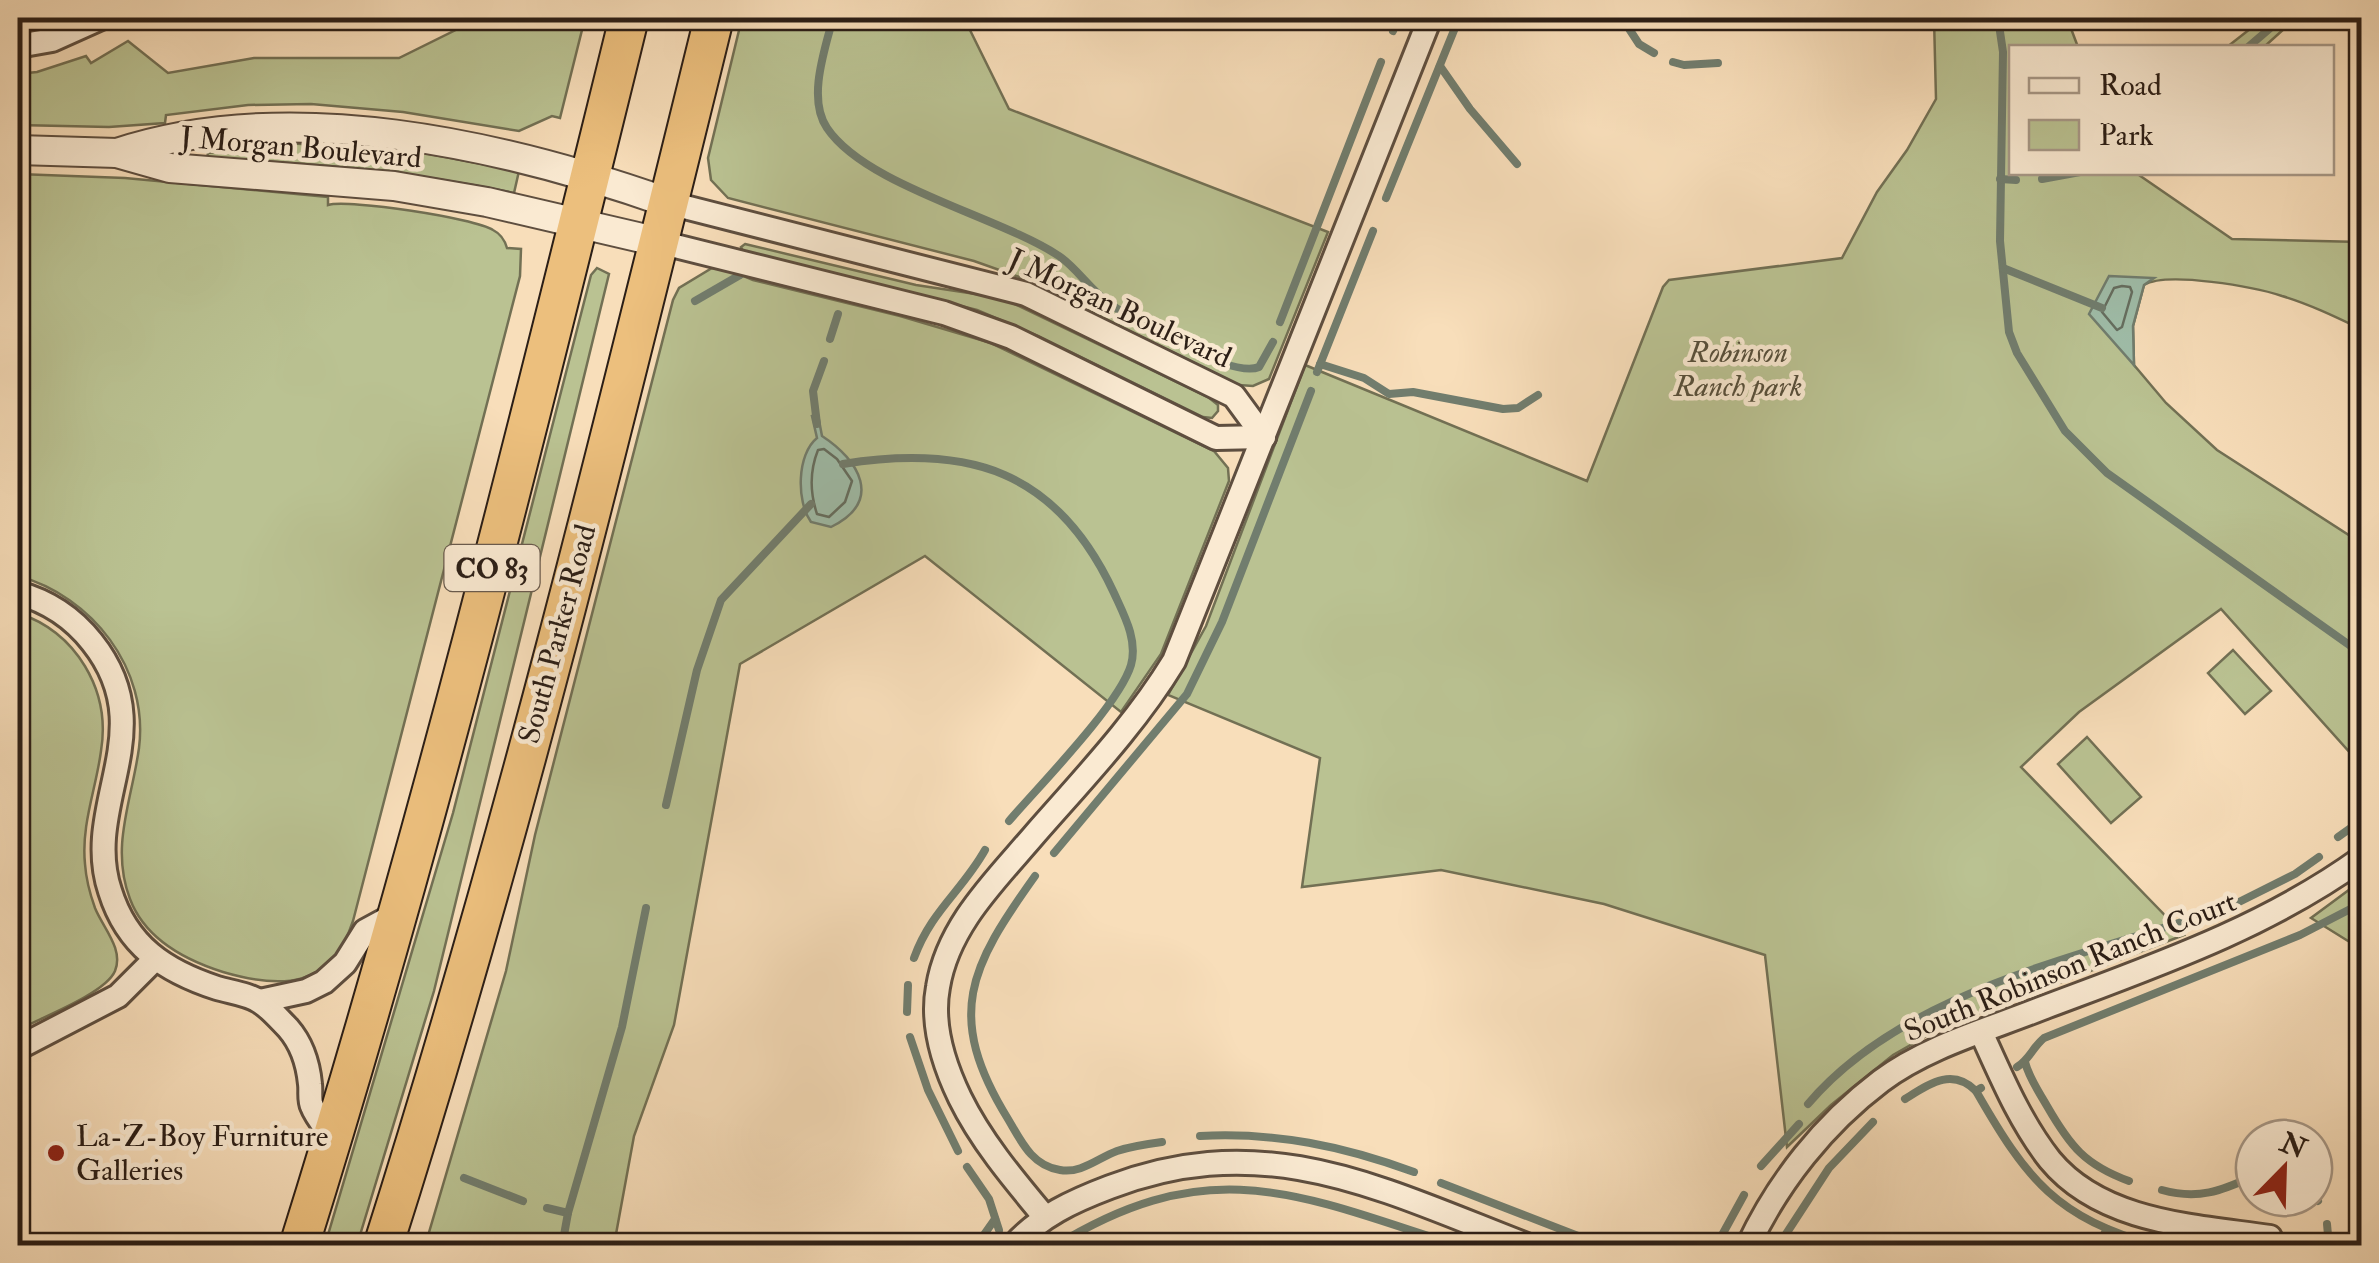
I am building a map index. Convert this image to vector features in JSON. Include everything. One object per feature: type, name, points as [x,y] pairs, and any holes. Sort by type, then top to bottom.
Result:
[{"type":"highway","name":"CO 83","points":[[299,1246],[400,912],[629,18]]},
{"type":"highway","name":"South Parker Road","points":[[383,1246],[500,848],[714,18]]},
{"type":"street","points":[[18,46],[52,40],[101,18]]},
{"type":"street","points":[[1044,1216],[991,1149],[953,1082],[937,1022],[937,988],[942,967],[970,912],[1141,712],[1183,642],[1430,18]]},
{"type":"street","name":"J Morgan Boulevard","points":[[117,153],[145,144],[228,132],[314,128],[452,144],[590,175],[669,203],[1026,294],[1234,396],[1264,438]]},
{"type":"street","name":"J Morgan Boulevard","points":[[18,150],[117,153],[170,168],[355,182],[438,193],[659,242],[944,312],[1028,345],[1216,438],[1264,438]]},
{"type":"street","points":[[18,593],[52,607],[81,629],[98,649],[116,686],[123,735],[104,838],[105,874],[120,918],[154,960],[181,976],[260,1002],[298,1044],[309,1074],[310,1104],[333,1138]]},
{"type":"street","name":"South Robinson Ranch Court","points":[[1748,1246],[1795,1166],[1847,1109],[1902,1067],[1981,1032],[2217,941],[2309,893],[2362,858]]},
{"type":"street","points":[[260,1002],[306,992],[324,982],[345,964],[365,931],[400,912]]},
{"type":"street","points":[[18,1048],[118,996],[154,960]]},
{"type":"street","points":[[1981,1032],[2038,1143],[2066,1176],[2093,1196],[2134,1213],[2270,1237]]},
{"type":"street","points":[[1013,1246],[1044,1216],[1107,1188],[1170,1168],[1209,1162],[1270,1162],[1356,1180],[1528,1246]]},
{"type":"green space","points":[[480,18],[585,18],[560,118],[552,116],[519,131],[403,112],[311,104],[248,105],[166,115],[165,123],[109,127],[18,125],[18,74],[86,56],[91,63],[128,41],[168,73],[254,58],[399,58]]},
{"type":"green space","points":[[742,18],[964,18],[1009,109],[1328,232],[1269,379],[1253,386],[1239,385],[1022,278],[974,261],[728,198],[711,180],[708,158]]},
{"type":"green space","name":"Robinson Ranch park","points":[[1934,18],[2067,18],[2077,45],[2009,45],[2009,175],[2139,175],[2232,239],[2361,242],[2361,329],[2269,292],[2171,280],[2144,285],[2133,326],[2134,365],[2166,403],[2217,450],[2361,543],[2361,765],[2221,609],[2079,712],[2021,767],[2184,935],[1939,1029],[1893,1055],[1787,1147],[1765,955],[1604,904],[1441,870],[1302,887],[1320,758],[1168,695],[1206,626],[1305,365],[1587,481],[1669,280],[1842,258],[1877,192],[1936,99]]},
{"type":"green space","points":[[2264,18],[2296,18],[2266,45],[2230,45]]},
{"type":"green space","points":[[284,143],[408,150],[519,171],[514,193],[361,169],[207,158],[208,153]]},
{"type":"green space","points":[[18,174],[125,178],[328,197],[328,205],[384,207],[482,225],[498,234],[507,248],[521,249],[520,276],[353,921],[332,960],[302,978],[265,981],[195,961],[156,937],[130,899],[124,880],[122,842],[139,748],[140,719],[135,691],[125,664],[91,618],[70,600],[18,576]]},
{"type":"green space","points":[[745,244],[916,285],[1002,298],[1208,397],[1218,405],[1218,411],[1212,418],[1203,417],[977,310],[743,251],[741,247]]},
{"type":"green space","points":[[597,268],[609,274],[434,991],[357,1245],[325,1245],[453,813],[591,275]]},
{"type":"green space","points":[[712,268],[991,343],[1214,451],[1228,468],[1229,481],[1161,654],[1121,712],[925,556],[740,664],[674,1025],[634,1136],[614,1245],[425,1246],[506,971],[535,835],[673,300],[679,288]]},
{"type":"green space","points":[[18,613],[57,634],[72,649],[85,666],[100,706],[101,751],[84,850],[93,903],[115,947],[117,963],[109,980],[99,988],[18,1030]]},
{"type":"green space","points":[[2233,650],[2271,691],[2245,714],[2208,673]]},
{"type":"green space","points":[[2087,737],[2141,797],[2111,823],[2058,764]]},
{"type":"green space","points":[[2361,881],[2361,949],[2311,918]]},
{"type":"water","points":[[2109,276],[2154,278],[2144,285],[2133,326],[2134,365],[2089,314]]},
{"type":"water","points":[[818,415],[822,436],[846,457],[860,481],[857,505],[831,527],[811,522],[801,490],[802,466],[817,438],[812,416]]},
{"type":"waterway","points":[[833,18],[822,59],[818,103],[827,128],[846,149],[901,183],[1059,256],[1102,298],[1206,357],[1228,365],[1259,367],[1273,342]]},
{"type":"waterway","points":[[1393,31],[1398,18]]},
{"type":"waterway","points":[[1386,198],[1459,18]]},
{"type":"waterway","points":[[1622,18],[1639,44],[1654,53]]},
{"type":"waterway","points":[[1998,18],[2003,52],[2000,241],[2009,332],[2017,353],[2065,431],[2107,473],[2362,654]]},
{"type":"waterway","points":[[2250,45],[2282,18]]},
{"type":"waterway","points":[[1280,322],[1381,62]]},
{"type":"waterway","points":[[1673,62],[1718,63]]},
{"type":"waterway","points":[[1440,66],[1517,164]]},
{"type":"waterway","points":[[2042,179],[2064,175]]},
{"type":"waterway","points":[[2000,179],[2016,180]]},
{"type":"waterway","points":[[1317,372],[1373,231]]},
{"type":"waterway","points":[[2003,268],[2102,308]]},
{"type":"waterway","points":[[695,301],[740,275]]},
{"type":"waterway","points":[[830,339],[838,314]]},
{"type":"waterway","points":[[817,424],[813,391],[824,361]]},
{"type":"waterway","points":[[1320,364],[1364,378],[1389,394],[1413,392],[1503,409],[1518,408],[1538,395]]},
{"type":"waterway","points":[[1054,853],[1187,694],[1222,622],[1311,391]]},
{"type":"waterway","points":[[843,464],[930,458],[1004,475],[1036,493],[1065,518],[1091,551],[1114,593],[1133,646],[1124,682],[1095,723],[1009,821]]},
{"type":"waterway","points":[[666,805],[697,670],[721,600],[811,504]]},
{"type":"waterway","points":[[2338,837],[2362,820]]},
{"type":"waterway","points":[[914,958],[929,927],[985,850]]},
{"type":"waterway","points":[[2239,902],[2295,874],[2319,857]]},
{"type":"waterway","points":[[1035,876],[994,938],[973,993],[971,1020],[976,1050],[988,1082],[1023,1144],[1050,1168],[1075,1170],[1117,1151],[1162,1142]]},
{"type":"waterway","points":[[2017,1067],[2044,1038],[2300,935],[2362,903]]},
{"type":"waterway","points":[[562,1246],[622,1027],[646,908]]},
{"type":"waterway","points":[[1808,1104],[1847,1066],[1891,1034],[1940,1007],[2046,965],[2206,914]]},
{"type":"waterway","points":[[907,1012],[908,985]]},
{"type":"waterway","points":[[910,1037],[928,1090],[958,1151]]},
{"type":"waterway","points":[[2025,1062],[2071,1143],[2090,1161],[2129,1181]]},
{"type":"waterway","points":[[1905,1099],[1940,1080],[1958,1080],[1976,1091],[1981,1088]]},
{"type":"waterway","points":[[1976,1091],[2012,1149],[2048,1191],[2094,1222],[2158,1246]]},
{"type":"waterway","points":[[1786,1234],[1829,1168],[1873,1122]]},
{"type":"waterway","points":[[1761,1166],[1799,1124]]},
{"type":"waterway","points":[[1200,1136],[1256,1136],[1309,1143],[1414,1172]]},
{"type":"waterway","points":[[967,1167],[989,1199],[999,1230]]},
{"type":"waterway","points":[[464,1178],[523,1201]]},
{"type":"waterway","points":[[1441,1183],[1604,1246]]},
{"type":"waterway","points":[[2162,1190],[2187,1194],[2234,1185]]},
{"type":"waterway","points":[[1055,1246],[1107,1218],[1154,1200],[1199,1191],[1243,1190],[1332,1206],[1434,1238]]},
{"type":"waterway","points":[[1716,1246],[1744,1195]]},
{"type":"waterway","points":[[547,1208],[568,1213]]},
{"type":"waterway","points":[[976,1246],[995,1219]]},
{"type":"waterway","points":[[2327,1224],[2329,1246]]},
{"type":"waterway","points":[[2097,1246],[2107,1229]]},
{"type":"place","name":"La-Z-Boy Furniture Galleries","points":[[56,1153]]}]
